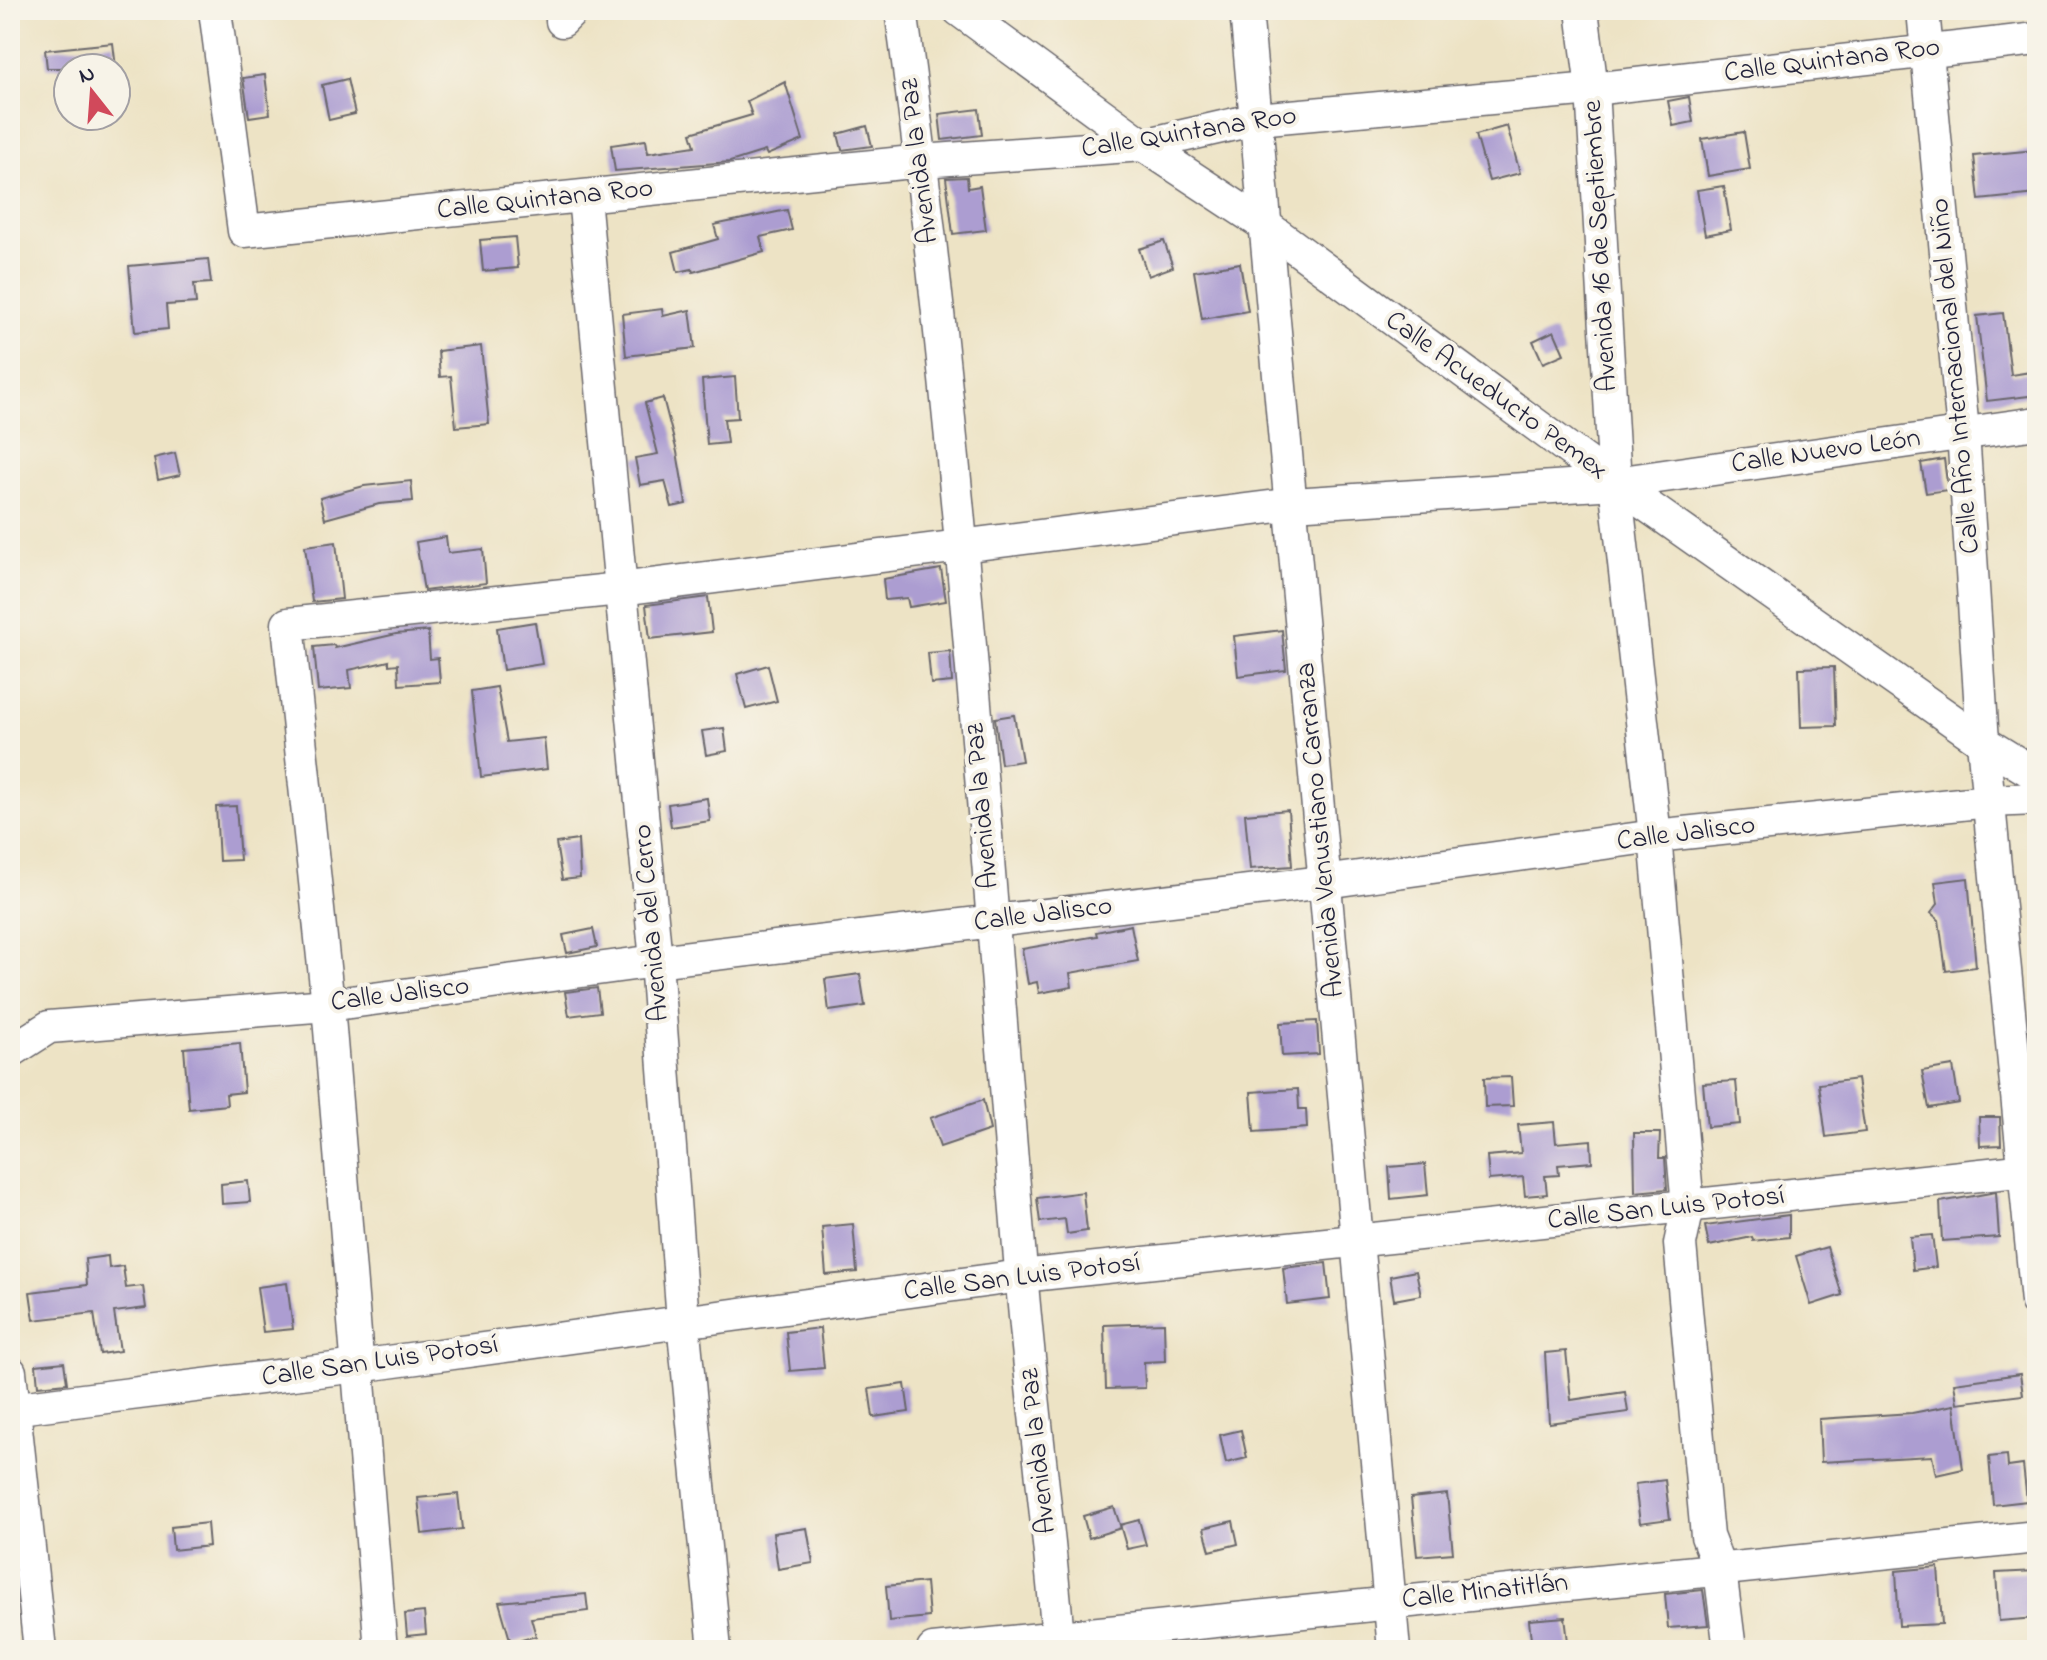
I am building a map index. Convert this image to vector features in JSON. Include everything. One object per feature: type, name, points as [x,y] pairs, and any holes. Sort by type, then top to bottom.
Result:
[{"type":"street","name":"Calle Quintana Roo","points":[[215,10],[244,231],[922,161],[1143,145],[1257,119],[1592,89],[2037,39]]},
{"type":"street","name":"Avenida la Paz","points":[[901,10],[922,161],[960,545],[1021,1276],[1058,1643]]},
{"type":"street","name":"Calle Acueducto Pemex","points":[[959,10],[1143,145],[1266,226],[1615,483],[1983,742],[2037,775]]},
{"type":"street","name":"Avenida Venustiano Carranza","points":[[1246,10],[1293,504],[1394,1650]]},
{"type":"street","name":"Avenida 16 de Septiembre","points":[[1582,10],[1592,89],[1615,483],[1655,836],[1688,1207],[1680,1244],[1707,1536],[1720,1570],[1730,1650]]},
{"type":"street","name":"Calle Año Internacional del Niño","points":[[1923,10],[1963,432],[1983,742],[2031,1170],[2037,1302]]},
{"type":"street","name":"Avenida del Cerro","points":[[584,197],[656,961],[683,1321],[715,1650]]},
{"type":"street","name":"Calle Nuevo León","points":[[1615,483],[2037,423]]},
{"type":"street","points":[[381,1650],[328,1005],[288,624],[620,589],[1293,504],[1615,483]]},
{"type":"street","name":"Calle Jalisco","points":[[10,1052],[49,1027],[328,1005],[656,961],[1324,882],[1655,836],[1989,801],[2037,799]]},
{"type":"street","name":"Calle San Luis Potosí","points":[[12,1408],[358,1366],[1021,1276],[2031,1170]]},
{"type":"street","points":[[10,1372],[40,1650]]},
{"type":"street","name":"Calle Minatitlán","points":[[933,1650],[1058,1643],[1390,1602],[2037,1537]]},
{"type":"building","points":[[113,43],[114,52],[52,52],[52,68],[47,68],[45,50]]},
{"type":"building","points":[[265,75],[270,114],[249,117],[243,78]]},
{"type":"building","points":[[347,79],[355,114],[329,120],[322,85]]},
{"type":"building","points":[[785,82],[803,140],[767,155],[765,151],[730,162],[615,171],[611,145],[646,140],[648,153],[695,146],[691,133],[752,115],[747,101]]},
{"type":"building","points":[[1689,97],[1693,122],[1673,126],[1668,101]]},
{"type":"building","points":[[979,109],[982,135],[942,140],[939,114]]},
{"type":"building","points":[[867,126],[872,146],[842,150],[838,134]]},
{"type":"building","points":[[1507,126],[1520,173],[1489,181],[1476,135]]},
{"type":"building","points":[[1744,132],[1750,169],[1708,176],[1702,139]]},
{"type":"building","points":[[2035,150],[2037,194],[1979,200],[1974,156]]},
{"type":"building","points":[[967,177],[968,188],[980,186],[986,230],[953,234],[946,178]]},
{"type":"building","points":[[1724,186],[1731,230],[1705,235],[1697,190]]},
{"type":"building","points":[[787,210],[792,230],[760,237],[764,252],[693,272],[692,269],[678,272],[673,252],[718,239],[714,225]]},
{"type":"building","points":[[515,237],[518,268],[483,271],[480,240]]},
{"type":"building","points":[[1164,241],[1173,267],[1148,276],[1139,249]]},
{"type":"building","points":[[208,259],[211,283],[194,284],[196,303],[166,305],[168,329],[135,332],[129,266]]},
{"type":"building","points":[[1240,263],[1248,311],[1202,319],[1194,271]]},
{"type":"building","points":[[662,309],[663,316],[690,310],[695,348],[626,356],[622,314]]},
{"type":"building","points":[[2003,313],[2011,375],[2037,371],[2037,395],[1987,401],[1977,316]]},
{"type":"building","points":[[1554,331],[1564,354],[1543,363],[1533,341]]},
{"type":"building","points":[[481,346],[489,424],[456,427],[451,376],[440,377],[438,351]]},
{"type":"building","points":[[735,377],[738,418],[724,419],[727,443],[707,445],[702,380]]},
{"type":"building","points":[[663,398],[686,504],[672,507],[665,481],[640,485],[635,458],[658,454],[645,403]]},
{"type":"building","points":[[175,453],[180,475],[158,480],[154,458]]},
{"type":"building","points":[[1944,459],[1948,490],[1926,493],[1921,463]]},
{"type":"building","points":[[411,481],[413,501],[379,504],[325,519],[320,498],[364,486]]},
{"type":"building","points":[[446,537],[448,553],[483,549],[486,583],[424,591],[416,542]]},
{"type":"building","points":[[336,542],[342,599],[312,602],[305,546]]},
{"type":"building","points":[[941,569],[946,601],[909,607],[907,598],[885,600],[883,579]]},
{"type":"building","points":[[708,597],[712,632],[650,639],[646,605]]},
{"type":"building","points":[[535,622],[542,664],[503,670],[497,628]]},
{"type":"building","points":[[1282,630],[1286,670],[1238,676],[1234,636]]},
{"type":"building","points":[[428,631],[430,659],[438,658],[440,682],[399,685],[398,664],[389,665],[389,661],[349,670],[351,688],[318,691],[314,647],[334,645],[335,648],[396,634]]},
{"type":"building","points":[[950,651],[952,682],[931,684],[928,653]]},
{"type":"building","points":[[768,665],[777,701],[746,709],[737,674]]},
{"type":"building","points":[[1834,667],[1836,726],[1801,727],[1799,668]]},
{"type":"building","points":[[497,687],[507,742],[544,738],[547,769],[481,777],[472,691]]},
{"type":"building","points":[[1014,715],[1022,761],[1001,764],[995,718]]},
{"type":"building","points":[[724,728],[727,751],[706,755],[702,731]]},
{"type":"building","points":[[707,798],[710,821],[671,827],[668,804]]},
{"type":"building","points":[[236,806],[240,860],[219,861],[216,807]]},
{"type":"building","points":[[1288,810],[1292,866],[1250,869],[1245,814]]},
{"type":"building","points":[[578,840],[580,878],[562,880],[556,843]]},
{"type":"building","points":[[1968,878],[1976,967],[1946,971],[1939,920],[1931,913],[1938,904],[1935,882]]},
{"type":"building","points":[[1131,925],[1138,961],[1070,973],[1072,987],[1039,993],[1037,982],[1028,984],[1022,949],[1097,936],[1096,932]]},
{"type":"building","points":[[593,929],[597,947],[567,953],[563,935]]},
{"type":"building","points":[[860,974],[865,1006],[829,1011],[825,979]]},
{"type":"building","points":[[597,988],[600,1012],[569,1016],[565,992]]},
{"type":"building","points":[[1317,1021],[1319,1054],[1282,1056],[1280,1023]]},
{"type":"building","points":[[240,1043],[244,1092],[226,1094],[227,1105],[189,1109],[184,1048]]},
{"type":"building","points":[[1953,1066],[1959,1103],[1929,1108],[1922,1071]]},
{"type":"building","points":[[1511,1077],[1513,1106],[1485,1107],[1484,1078]]},
{"type":"building","points":[[1857,1079],[1865,1132],[1826,1137],[1819,1084]]},
{"type":"building","points":[[1736,1081],[1740,1124],[1707,1127],[1703,1083]]},
{"type":"building","points":[[1298,1089],[1299,1109],[1306,1109],[1307,1128],[1254,1132],[1251,1092]]},
{"type":"building","points":[[983,1100],[990,1130],[940,1147],[930,1118]]},
{"type":"building","points":[[1979,1117],[2000,1117],[2001,1145],[1980,1146]]},
{"type":"building","points":[[1554,1122],[1556,1143],[1591,1140],[1592,1162],[1558,1165],[1559,1175],[1545,1176],[1547,1194],[1525,1196],[1523,1177],[1489,1180],[1487,1156],[1521,1153],[1518,1125]]},
{"type":"building","points":[[1634,1133],[1660,1133],[1659,1158],[1665,1158],[1667,1189],[1635,1192]]},
{"type":"building","points":[[1425,1164],[1428,1195],[1391,1199],[1389,1167]]},
{"type":"building","points":[[248,1181],[250,1202],[222,1204],[221,1184]]},
{"type":"building","points":[[1083,1192],[1087,1231],[1067,1234],[1065,1219],[1040,1222],[1037,1198]]},
{"type":"building","points":[[1996,1192],[1999,1237],[1942,1241],[1940,1202]]},
{"type":"building","points":[[1789,1215],[1789,1237],[1753,1241],[1752,1237],[1709,1246],[1705,1226]]},
{"type":"building","points":[[853,1224],[857,1272],[826,1275],[822,1227]]},
{"type":"building","points":[[1932,1235],[1936,1267],[1913,1270],[1910,1237]]},
{"type":"building","points":[[1827,1247],[1842,1295],[1811,1305],[1796,1256]]},
{"type":"building","points":[[108,1256],[109,1268],[123,1266],[126,1288],[143,1286],[146,1308],[114,1312],[120,1351],[100,1354],[94,1313],[34,1320],[30,1292],[87,1285],[85,1259]]},
{"type":"building","points":[[1326,1263],[1330,1299],[1287,1304],[1283,1268]]},
{"type":"building","points":[[1416,1271],[1421,1295],[1394,1300],[1390,1276]]},
{"type":"building","points":[[287,1283],[293,1329],[263,1332],[257,1287]]},
{"type":"building","points":[[1164,1323],[1165,1361],[1144,1362],[1145,1388],[1106,1389],[1104,1325]]},
{"type":"building","points":[[820,1328],[824,1368],[790,1371],[786,1332]]},
{"type":"building","points":[[1566,1351],[1571,1400],[1625,1392],[1628,1412],[1549,1423],[1545,1353]]},
{"type":"building","points":[[64,1362],[67,1383],[38,1386],[36,1365]]},
{"type":"building","points":[[2020,1374],[2023,1395],[1957,1403],[1954,1383]]},
{"type":"building","points":[[905,1384],[909,1412],[873,1417],[869,1389]]},
{"type":"building","points":[[1954,1405],[1963,1469],[1936,1475],[1932,1456],[1821,1462],[1819,1419],[1912,1413]]},
{"type":"building","points":[[1241,1430],[1247,1458],[1226,1463],[1220,1435]]},
{"type":"building","points":[[2007,1455],[2008,1467],[2023,1465],[2027,1501],[1993,1505],[1989,1457]]},
{"type":"building","points":[[1665,1480],[1670,1519],[1640,1523],[1635,1484]]},
{"type":"building","points":[[458,1494],[462,1529],[422,1534],[418,1498]]},
{"type":"building","points":[[1447,1494],[1453,1553],[1417,1556],[1411,1498]]},
{"type":"building","points":[[1114,1507],[1121,1528],[1089,1538],[1083,1516]]},
{"type":"building","points":[[1139,1520],[1146,1545],[1127,1549],[1120,1525]]},
{"type":"building","points":[[1233,1521],[1238,1544],[1210,1551],[1204,1528]]},
{"type":"building","points":[[207,1523],[209,1546],[173,1550],[171,1527]]},
{"type":"building","points":[[807,1528],[813,1563],[778,1569],[773,1533]]},
{"type":"building","points":[[1938,1567],[1942,1624],[1899,1626],[1896,1571]]},
{"type":"building","points":[[2037,1571],[2037,1618],[1999,1621],[1996,1573]]},
{"type":"building","points":[[926,1582],[929,1617],[889,1621],[886,1586]]},
{"type":"building","points":[[1703,1590],[1708,1625],[1668,1628],[1665,1594]]},
{"type":"building","points":[[586,1594],[588,1611],[531,1618],[536,1636],[511,1643],[499,1602]]},
{"type":"building","points":[[424,1612],[426,1634],[407,1636],[405,1614]]},
{"type":"building","points":[[1565,1617],[1569,1650],[1532,1650],[1529,1620]]}]
